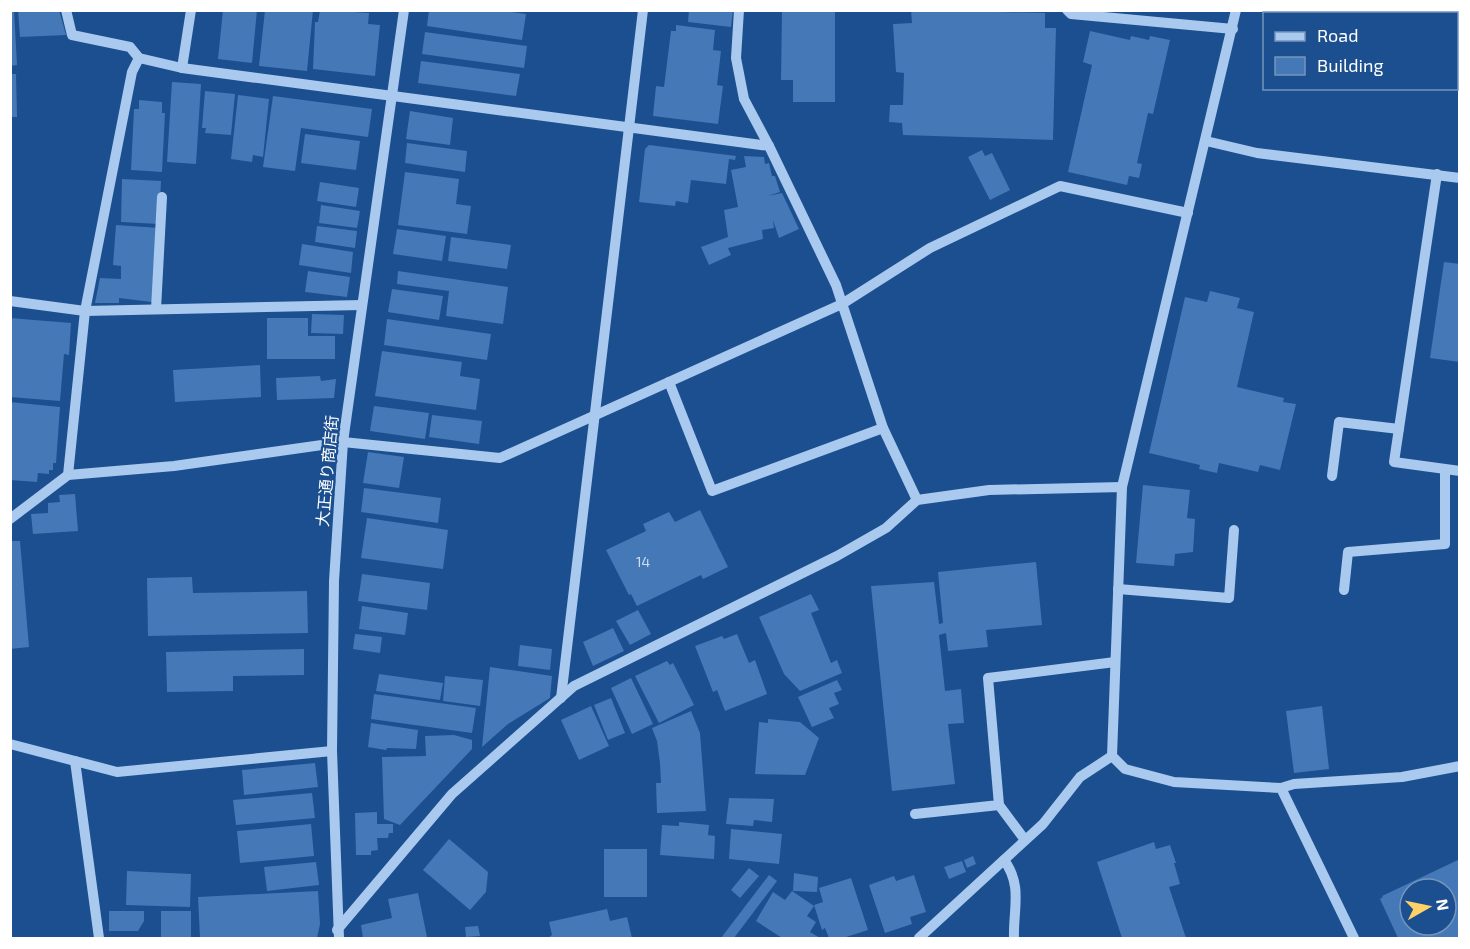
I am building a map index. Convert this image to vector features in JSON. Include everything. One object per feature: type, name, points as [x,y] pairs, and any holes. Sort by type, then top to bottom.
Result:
[{"type":"street","points":[[66,10],[72,35],[130,47],[139,58],[182,68],[769,146]]},
{"type":"street","points":[[182,68],[191,10]]},
{"type":"street","name":"大正通り商店街","points":[[338,934],[332,751],[334,581],[343,442],[404,10]]},
{"type":"street","points":[[561,698],[643,10]]},
{"type":"street","points":[[739,10],[736,58],[744,99],[769,146],[842,304],[883,428],[917,500]]},
{"type":"street","points":[[1067,10],[1071,14],[1233,29]]},
{"type":"street","points":[[1236,10],[1122,487],[1112,756],[1125,769],[1174,782],[1281,788],[1294,784],[1402,777],[1460,766]]},
{"type":"street","points":[[68,475],[85,311],[132,72],[139,58]]},
{"type":"street","points":[[1206,141],[1257,153],[1460,178]]},
{"type":"street","points":[[1437,174],[1394,462],[1460,471]]},
{"type":"street","points":[[10,519],[68,475],[174,466],[343,442],[500,458],[842,304],[930,248],[1060,186],[1188,213]]},
{"type":"street","points":[[156,309],[162,197]]},
{"type":"street","points":[[10,301],[85,311],[362,305]]},
{"type":"street","points":[[669,382],[712,491],[883,428]]},
{"type":"street","points":[[1332,476],[1339,422],[1399,429]]},
{"type":"street","points":[[1344,590],[1348,552],[1445,544],[1445,470]]},
{"type":"street","points":[[338,934],[452,794],[574,686],[837,556],[886,528],[917,500],[989,490],[1122,487]]},
{"type":"street","points":[[1118,589],[1229,598],[1234,530]]},
{"type":"street","points":[[1025,840],[999,805],[988,678],[1115,662]]},
{"type":"street","points":[[10,744],[117,772],[332,751]]},
{"type":"street","points":[[919,939],[1043,824],[1080,777],[1112,756]]},
{"type":"street","points":[[75,761],[99,939]]},
{"type":"street","points":[[1281,788],[1354,939]]},
{"type":"street","points":[[915,814],[999,805]]},
{"type":"street","points":[[1004,860],[1013,873],[1018,899],[1014,939]]},
{"type":"building","points":[[10,10],[14,10],[17,65],[10,66]]},
{"type":"building","points":[[18,10],[59,10],[66,35],[20,37]]},
{"type":"building","points":[[223,10],[257,10],[252,63],[218,59]]},
{"type":"building","points":[[265,10],[313,10],[307,71],[259,66]]},
{"type":"building","points":[[320,10],[369,13],[368,24],[380,25],[375,76],[313,69],[315,22],[318,22]]},
{"type":"building","points":[[429,10],[497,10],[526,14],[522,40],[427,26]]},
{"type":"building","points":[[689,10],[733,10],[731,27],[688,22]]},
{"type":"building","points":[[782,10],[835,10],[835,102],[793,102],[793,80],[781,80]]},
{"type":"building","points":[[911,10],[1045,13],[1045,28],[1056,28],[1053,140],[903,135],[902,123],[889,122],[890,105],[903,105],[904,73],[896,72],[893,24],[912,23]]},
{"type":"building","points":[[676,25],[715,30],[713,50],[721,51],[717,85],[723,86],[718,124],[653,116],[656,86],[664,87],[671,31],[676,31]]},
{"type":"building","points":[[1090,31],[1130,40],[1131,36],[1149,40],[1150,36],[1170,40],[1153,114],[1148,113],[1137,163],[1142,164],[1139,178],[1129,176],[1127,185],[1068,172],[1092,65],[1083,62]]},
{"type":"building","points":[[425,32],[527,46],[524,68],[422,54]]},
{"type":"building","points":[[421,61],[520,74],[516,96],[418,83]]},
{"type":"building","points":[[10,74],[16,74],[17,117],[10,117]]},
{"type":"building","points":[[172,82],[201,84],[196,164],[167,162]]},
{"type":"building","points":[[205,91],[235,94],[231,135],[205,133],[206,128],[202,128]]},
{"type":"building","points":[[238,95],[269,99],[263,157],[253,155],[252,162],[231,159]]},
{"type":"building","points":[[273,96],[372,109],[368,137],[301,128],[295,171],[263,167]]},
{"type":"building","points":[[139,100],[162,102],[162,113],[165,113],[162,172],[131,170],[134,109],[139,109]]},
{"type":"building","points":[[410,111],[453,118],[450,145],[406,139]]},
{"type":"building","points":[[305,134],[360,141],[356,170],[301,163]]},
{"type":"building","points":[[407,143],[467,151],[465,172],[405,163]]},
{"type":"building","points":[[649,145],[736,156],[735,160],[729,159],[726,184],[691,180],[688,203],[676,201],[675,206],[639,202],[645,149]]},
{"type":"building","points":[[982,150],[985,156],[992,153],[1010,190],[990,200],[968,157]]},
{"type":"building","points":[[744,156],[764,157],[765,164],[769,163],[772,176],[775,176],[780,192],[768,196],[782,193],[799,229],[779,238],[773,220],[774,228],[762,230],[763,239],[728,248],[731,255],[709,265],[701,247],[728,237],[724,210],[738,207],[731,170],[746,167]]},
{"type":"building","points":[[405,172],[459,179],[456,204],[471,206],[467,234],[398,225]]},
{"type":"building","points":[[122,179],[161,181],[159,224],[121,222]]},
{"type":"building","points":[[320,182],[359,188],[356,207],[317,201]]},
{"type":"building","points":[[321,205],[360,211],[357,228],[319,223]]},
{"type":"building","points":[[116,225],[160,228],[152,302],[119,298],[119,303],[95,303],[100,278],[121,279],[121,266],[113,265]]},
{"type":"building","points":[[317,226],[357,231],[355,248],[315,242]]},
{"type":"building","points":[[397,229],[446,236],[442,261],[393,254]]},
{"type":"building","points":[[451,237],[511,245],[507,269],[448,261]]},
{"type":"building","points":[[302,244],[353,252],[351,273],[299,265]]},
{"type":"building","points":[[1444,262],[1460,264],[1460,362],[1430,358]]},
{"type":"building","points":[[308,271],[350,277],[347,297],[305,292]]},
{"type":"building","points":[[398,271],[508,287],[503,324],[446,316],[449,291],[397,284]]},
{"type":"building","points":[[392,289],[443,296],[439,320],[388,312]]},
{"type":"building","points":[[1210,291],[1240,298],[1237,308],[1254,312],[1237,387],[1284,398],[1283,402],[1296,404],[1280,470],[1260,465],[1258,472],[1219,463],[1217,473],[1199,469],[1200,465],[1149,453],[1185,297],[1207,302]]},
{"type":"building","points":[[312,314],[344,315],[343,334],[311,333]]},
{"type":"building","points":[[10,318],[71,323],[69,355],[64,354],[60,401],[10,397]]},
{"type":"building","points":[[267,318],[308,318],[308,336],[335,336],[335,359],[267,359]]},
{"type":"building","points":[[387,319],[491,334],[487,360],[384,345]]},
{"type":"building","points":[[382,351],[462,362],[460,376],[480,379],[476,410],[375,396]]},
{"type":"building","points":[[260,365],[261,397],[175,402],[173,370]]},
{"type":"building","points":[[320,376],[321,381],[336,379],[334,398],[277,400],[276,378]]},
{"type":"building","points":[[10,402],[60,407],[56,463],[53,463],[53,470],[49,470],[49,474],[38,473],[37,482],[10,480]]},
{"type":"building","points":[[374,406],[429,413],[425,439],[370,431]]},
{"type":"building","points":[[432,415],[482,421],[479,444],[429,437]]},
{"type":"building","points":[[368,452],[404,457],[399,488],[363,483]]},
{"type":"building","points":[[1143,485],[1190,490],[1187,518],[1195,519],[1193,552],[1175,554],[1174,566],[1136,563]]},
{"type":"building","points":[[364,488],[441,498],[438,523],[361,512]]},
{"type":"building","points":[[75,494],[78,531],[33,534],[31,514],[48,513],[48,503],[60,502],[59,495]]},
{"type":"building","points":[[700,510],[728,567],[703,579],[701,575],[637,606],[606,550],[646,531],[643,524],[669,512],[675,522]]},
{"type":"building","points":[[367,518],[448,530],[443,569],[361,558]]},
{"type":"building","points":[[10,541],[20,541],[29,647],[10,649]]},
{"type":"building","points":[[1036,562],[1042,625],[986,630],[988,647],[948,651],[946,633],[939,635],[945,691],[961,689],[964,723],[948,724],[955,784],[892,791],[871,586],[934,582],[939,624],[943,623],[938,572]]},
{"type":"building","points":[[362,574],[430,583],[427,610],[358,601]]},
{"type":"building","points":[[192,577],[193,593],[307,591],[308,633],[148,636],[147,578]]},
{"type":"building","points":[[811,594],[819,610],[811,613],[831,663],[837,660],[842,673],[800,691],[784,674],[759,617]]},
{"type":"building","points":[[362,606],[408,613],[405,635],[359,629]]},
{"type":"building","points":[[638,610],[651,634],[630,645],[616,621]]},
{"type":"building","points":[[613,628],[624,651],[593,666],[583,642]]},
{"type":"building","points":[[355,634],[382,637],[380,653],[353,649]]},
{"type":"building","points":[[737,634],[749,663],[755,660],[767,694],[725,711],[717,690],[713,692],[695,646],[722,636],[724,639]]},
{"type":"building","points":[[520,645],[552,649],[550,670],[518,666]]},
{"type":"building","points":[[304,649],[304,675],[233,676],[233,691],[167,692],[166,652]]},
{"type":"building","points":[[667,661],[670,665],[673,663],[694,705],[659,723],[635,676]]},
{"type":"building","points":[[490,667],[552,676],[550,698],[508,724],[482,747]]},
{"type":"building","points":[[379,674],[443,683],[440,700],[376,691]]},
{"type":"building","points":[[445,676],[483,680],[480,706],[443,701]]},
{"type":"building","points":[[631,678],[653,724],[632,734],[611,688]]},
{"type":"building","points":[[837,680],[842,690],[834,693],[839,704],[829,708],[834,718],[812,727],[798,697]]},
{"type":"building","points":[[374,694],[476,708],[472,733],[371,719]]},
{"type":"building","points":[[611,698],[625,733],[608,740],[594,705]]},
{"type":"building","points":[[591,706],[609,746],[579,760],[561,720]]},
{"type":"building","points":[[1322,706],[1329,769],[1294,773],[1286,711]]},
{"type":"building","points":[[691,711],[700,733],[706,811],[657,813],[656,783],[661,783],[660,763],[657,741],[652,728]]},
{"type":"building","points":[[768,719],[800,722],[819,738],[805,775],[755,774],[759,722],[768,723]]},
{"type":"building","points":[[371,723],[418,730],[416,749],[387,748],[386,750],[368,747]]},
{"type":"building","points":[[454,735],[472,740],[472,749],[400,825],[384,819],[382,757],[426,756],[425,736]]},
{"type":"building","points":[[315,763],[318,787],[244,795],[242,770]]},
{"type":"building","points":[[312,793],[315,818],[236,825],[233,800]]},
{"type":"building","points":[[729,798],[774,799],[772,822],[754,820],[753,826],[726,824]]},
{"type":"building","points":[[377,812],[377,824],[393,824],[393,833],[389,833],[388,838],[377,838],[378,850],[371,851],[371,855],[356,855],[355,813]]},
{"type":"building","points":[[679,822],[709,825],[708,835],[715,836],[714,859],[660,855],[662,825],[679,826]]},
{"type":"building","points":[[311,824],[314,856],[240,863],[237,831]]},
{"type":"building","points":[[731,829],[782,834],[779,864],[729,859]]},
{"type":"building","points":[[449,839],[488,872],[486,892],[470,910],[423,870]]},
{"type":"building","points":[[1154,842],[1156,849],[1170,845],[1176,863],[1174,863],[1180,884],[1169,887],[1186,938],[1122,938],[1097,862]]},
{"type":"building","points":[[604,849],[647,849],[647,897],[604,897]]},
{"type":"building","points":[[973,856],[976,864],[967,868],[964,860]]},
{"type":"building","points":[[1460,859],[1460,938],[1398,938],[1380,899],[1398,888],[1398,937],[1458,937],[1458,877],[1422,877]]},
{"type":"building","points":[[962,861],[966,872],[949,879],[944,867]]},
{"type":"building","points":[[316,862],[319,885],[267,891],[264,867]]},
{"type":"building","points":[[749,868],[759,876],[740,898],[731,890]]},
{"type":"building","points":[[127,871],[191,874],[190,907],[126,905]]},
{"type":"building","points":[[794,873],[818,877],[817,892],[793,891]]},
{"type":"building","points":[[769,875],[777,881],[734,938],[721,938]]},
{"type":"building","points":[[914,875],[926,912],[910,917],[912,924],[885,933],[869,885],[894,876],[896,881]]},
{"type":"building","points":[[851,878],[868,930],[843,938],[829,938],[825,928],[822,930],[814,905],[823,902],[819,888]]},
{"type":"building","points":[[318,891],[320,924],[317,938],[200,938],[198,897]]},
{"type":"building","points":[[792,891],[814,906],[807,916],[816,922],[810,932],[820,938],[782,938],[756,921],[773,892],[785,900]]},
{"type":"building","points":[[418,893],[427,937],[363,938],[361,925],[392,918],[388,899]]},
{"type":"building","points":[[607,909],[610,921],[627,917],[632,938],[548,938],[552,935],[549,922]]},
{"type":"building","points":[[109,911],[144,911],[144,921],[138,931],[109,931]]},
{"type":"building","points":[[161,911],[191,911],[191,938],[161,938]]},
{"type":"building","points":[[478,926],[480,936],[466,937],[465,927]]}]
